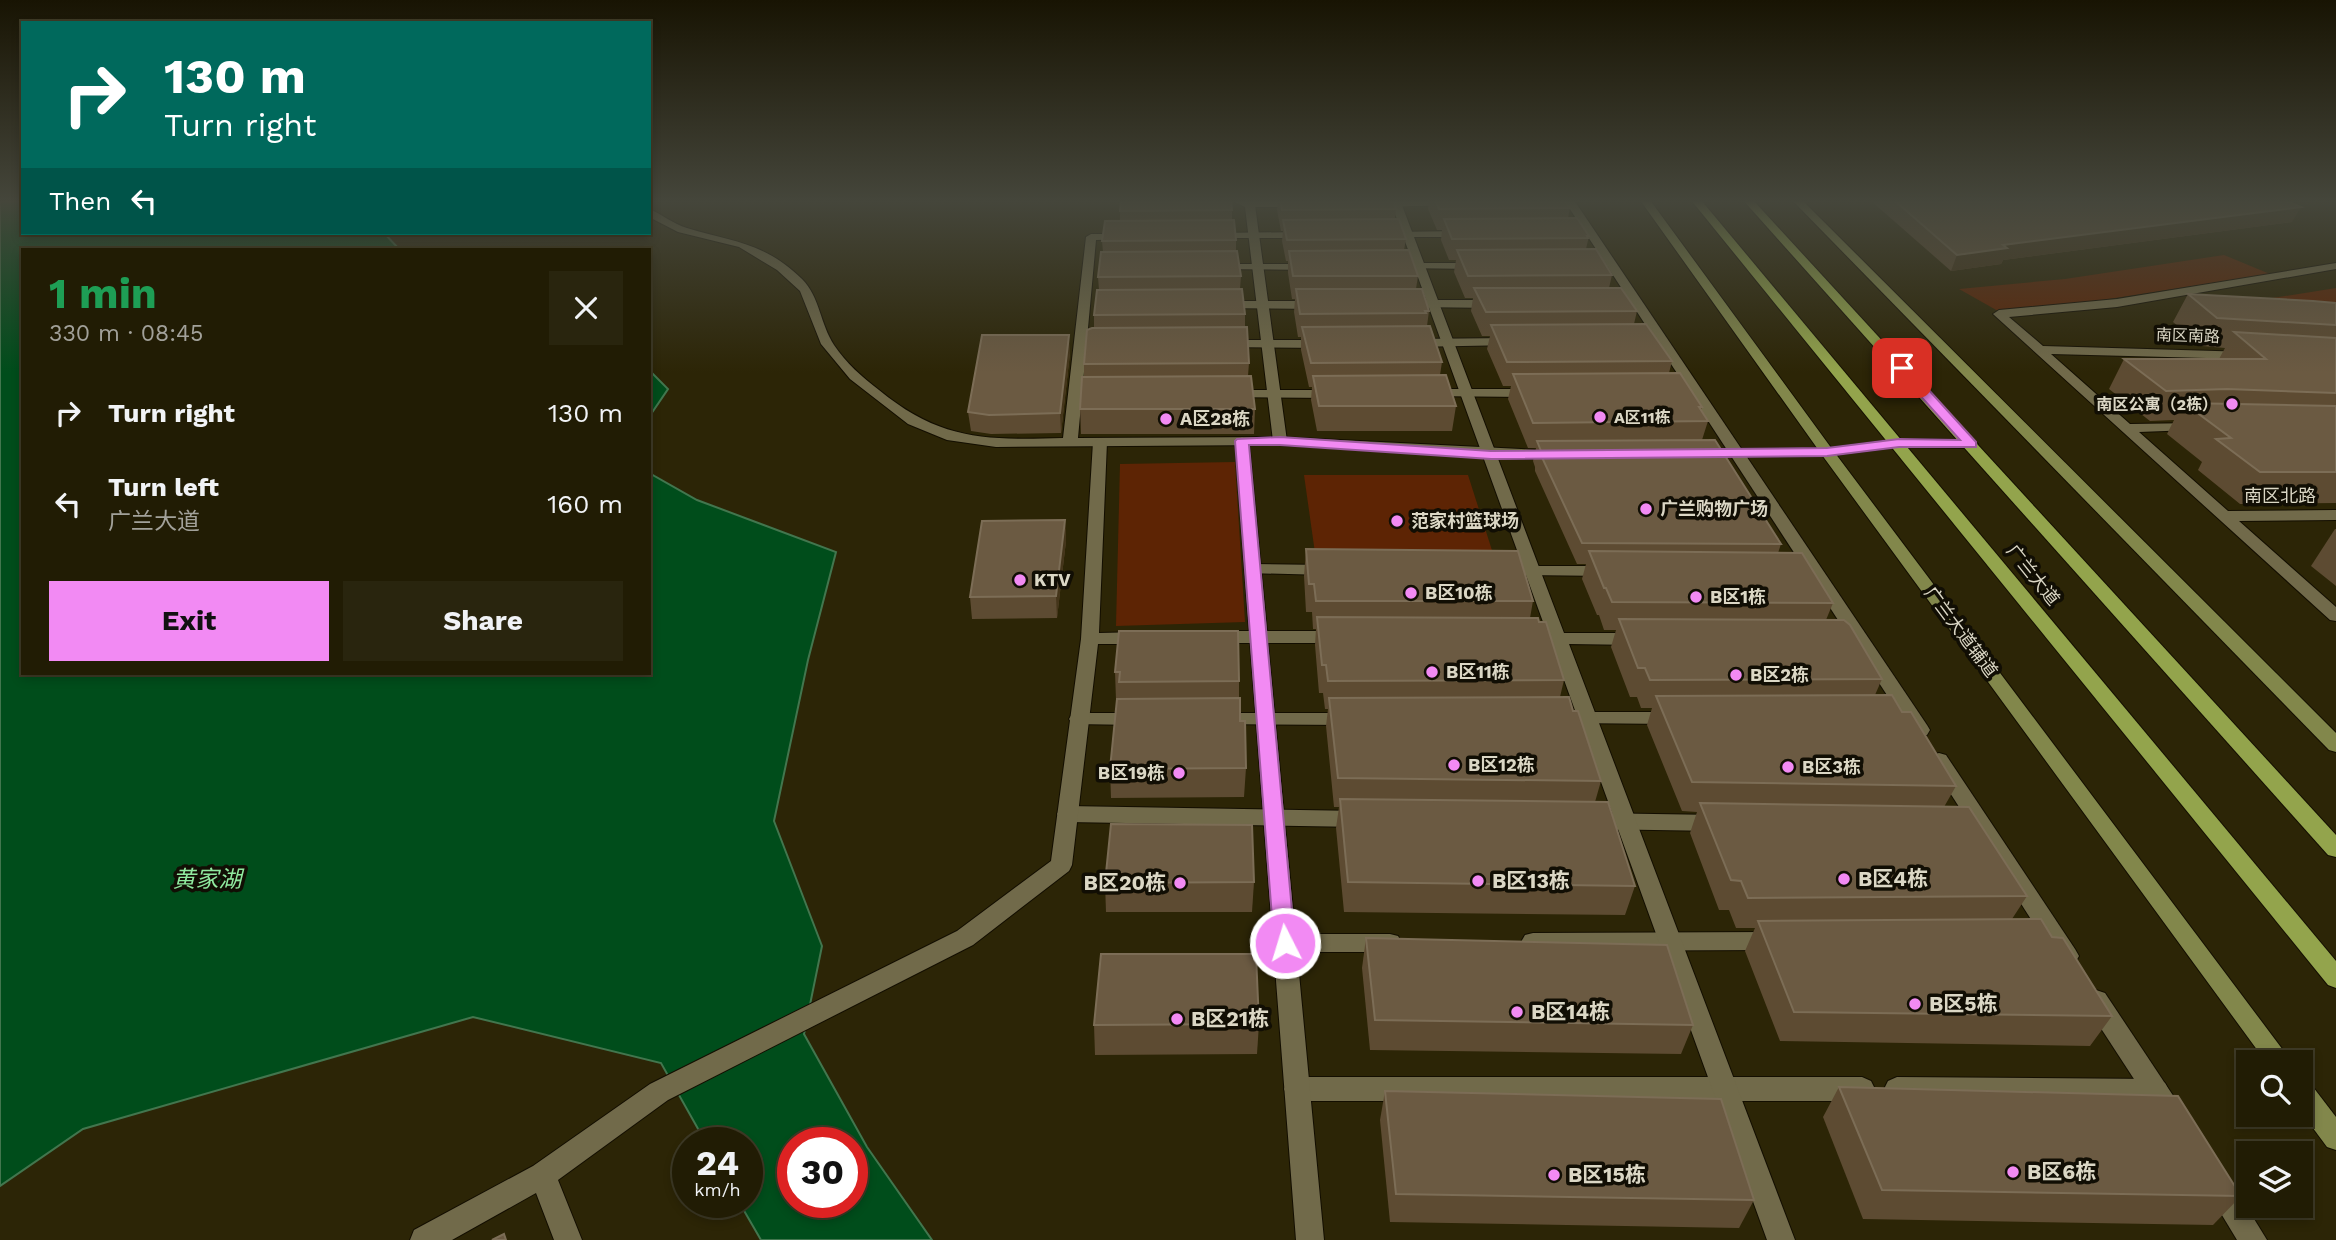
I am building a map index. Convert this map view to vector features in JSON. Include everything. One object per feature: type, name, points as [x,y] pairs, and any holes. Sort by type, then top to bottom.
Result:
[{"type":"main road","name":"广兰大道辅道","points":[[1687,258],[1827,452],[2271,1050]]},
{"type":"main road","name":"广兰大道","points":[[1744,258],[2336,978]]},
{"type":"main road","points":[[1801,258],[2336,849]]},
{"type":"main road","points":[[1854,258],[2336,745]]},
{"type":"main road","points":[[2313,1107],[2336,1138]]},
{"type":"street","points":[[763,258],[807,287],[818,327],[828,346],[847,368],[888,404],[916,423],[947,435],[998,442],[1280,441],[1491,455],[1573,454]]},
{"type":"street","points":[[1070,442],[1081,395],[1086,345],[1084,306],[1089,258]]},
{"type":"street","points":[[1257,258],[1280,441]]},
{"type":"street","points":[[1417,258],[1782,1240]]},
{"type":"street","points":[[1601,258],[1691,392],[1738,453],[2178,1125]]},
{"type":"street","points":[[1393,266],[1489,266]]},
{"type":"street","points":[[2336,266],[2117,303],[1999,314],[2336,617]]},
{"type":"street","points":[[1206,267],[1325,267]]},
{"type":"street","points":[[1088,268],[1101,268]]},
{"type":"street","points":[[1408,304],[1503,304]]},
{"type":"street","points":[[1208,305],[1329,305]]},
{"type":"street","points":[[1084,306],[1097,306]]},
{"type":"street","points":[[1393,343],[1529,342]]},
{"type":"street","points":[[1214,344],[1338,344]]},
{"type":"street","name":"南区南路","points":[[2039,350],[2260,355]]},
{"type":"street","points":[[1413,393],[1549,393]]},
{"type":"street","points":[[1208,394],[1343,394]]},
{"type":"street","points":[[2126,428],[2210,425]]},
{"type":"street","points":[[1242,441],[1310,1240]]},
{"type":"street","points":[[424,1240],[543,1175],[659,1092],[965,938],[1061,865],[1090,639],[1100,442]]},
{"type":"street","points":[[1683,454],[1827,452],[1899,443],[1971,444]]},
{"type":"street","name":"南区北路","points":[[2224,516],[2336,515]]},
{"type":"street","points":[[1252,569],[1346,570]]},
{"type":"street","points":[[1507,571],[1628,572]]},
{"type":"street","points":[[1789,573],[1816,573]]},
{"type":"street","points":[[1194,637],[1354,637]]},
{"type":"street","points":[[1090,639],[1155,638]]},
{"type":"street","points":[[1532,638],[1655,639]]},
{"type":"street","points":[[1833,640],[1860,640]]},
{"type":"street","points":[[1882,717],[1910,716]]},
{"type":"street","points":[[1548,719],[1686,718]]},
{"type":"street","points":[[1079,719],[1159,719]]},
{"type":"street","points":[[1199,719],[1373,719]]},
{"type":"street","points":[[1067,814],[1382,819]]},
{"type":"street","points":[[1572,821],[1736,823]]},
{"type":"street","points":[[1955,826],[1983,826]]},
{"type":"street","points":[[2028,938],[2055,937]]},
{"type":"street","points":[[1506,942],[1795,941]]},
{"type":"street","points":[[1285,943],[1409,943]]},
{"type":"street","points":[[1297,1089],[2156,1091]]},
{"type":"street","points":[[2208,1171],[2253,1240]]},
{"type":"street","points":[[543,1175],[568,1240]]},
{"type":"shaded area","points":[[2205,258],[2231,258],[2270,274],[2102,300],[1998,311],[1959,289],[2065,279]]},
{"type":"shaded area","points":[[2336,288],[2336,320],[2197,310]]},
{"type":"shaded area","points":[[1235,462],[1245,622],[1116,626],[1120,464]]},
{"type":"shaded area","name":"范家村篮球场","points":[[1304,475],[1468,475],[1497,566],[1317,567]]},
{"type":"water","name":"黄家湖","points":[[0,258],[21,258],[21,675],[651,675],[651,474],[697,500],[836,552],[808,660],[774,821],[822,946],[804,1034],[856,1127],[777,1127],[777,1218],[868,1218],[868,1148],[932,1240],[761,1240],[748,1218],[763,1218],[763,1127],[697,1127],[661,1063],[473,1017],[83,1129],[0,1186]]},
{"type":"water","points":[[651,372],[668,389],[651,414]]},
{"type":"building","points":[[1100,258],[1238,258],[1241,276],[1098,277]]},
{"type":"building","points":[[1290,258],[1412,258],[1418,276],[1293,276]]},
{"type":"building","points":[[1460,258],[1601,258],[1612,275],[1468,276]]},
{"type":"building","points":[[1474,288],[1621,288],[1637,311],[1486,312]]},
{"type":"building","points":[[1242,289],[1245,314],[1094,315],[1097,290]]},
{"type":"building","points":[[1296,289],[1422,289],[1429,311],[1300,314]]},
{"type":"building","points":[[2188,294],[2336,303],[2336,325],[2217,318]]},
{"type":"building","points":[[1646,324],[1672,361],[1507,362],[1491,325]]},
{"type":"building","points":[[1430,326],[1442,362],[1311,363],[1302,327]]},
{"type":"building","points":[[1247,327],[1249,363],[1084,364],[1087,330],[1092,328]]},
{"type":"building","points":[[2234,332],[2336,338],[2336,393],[2227,389],[2166,391],[2124,359],[2266,359]]},
{"type":"building","points":[[982,335],[1069,335],[1060,413],[989,415],[968,412]]},
{"type":"building","points":[[1680,373],[1708,421],[1533,423],[1513,374]]},
{"type":"building","points":[[1446,375],[1456,406],[1319,406],[1313,376]]},
{"type":"building","points":[[1251,376],[1255,409],[1080,409],[1082,377]]},
{"type":"building","points":[[2184,403],[2336,406],[2336,472],[2260,472],[2216,439],[2231,438]]},
{"type":"building","name":"广兰购物广场","points":[[1715,440],[1781,544],[1582,543],[1539,451],[1537,441]]},
{"type":"building","name":"KTV","points":[[1065,520],[1056,596],[970,597],[982,521]]},
{"type":"building","points":[[1306,549],[1518,551],[1533,601],[1316,601],[1314,584],[1309,584]]},
{"type":"building","points":[[1589,551],[1802,553],[1833,603],[1612,602]]},
{"type":"building","points":[[1317,617],[1538,618],[1539,622],[1546,622],[1564,680],[1328,681],[1326,665],[1322,665]]},
{"type":"building","points":[[1619,619],[1844,620],[1850,625],[1882,679],[1650,680],[1645,668],[1638,668]]},
{"type":"building","points":[[1119,631],[1238,631],[1239,681],[1119,682],[1120,672],[1115,672]]},
{"type":"building","points":[[1892,695],[1902,712],[1911,712],[1956,786],[1692,782],[1656,696]]},
{"type":"building","points":[[1569,697],[1573,711],[1578,711],[1601,781],[1338,778],[1329,698]]},
{"type":"building","points":[[1240,698],[1240,721],[1245,721],[1246,768],[1110,769],[1117,699]]},
{"type":"building","points":[[1340,799],[1608,802],[1635,886],[1348,882]]},
{"type":"building","points":[[1700,803],[1969,807],[2027,896],[1748,898],[1741,881],[1731,880]]},
{"type":"building","points":[[1111,824],[1252,825],[1254,882],[1105,883]]},
{"type":"building","points":[[2041,919],[2052,937],[2063,938],[2112,1016],[1794,1012],[1758,921]]},
{"type":"building","points":[[1366,938],[1667,945],[1693,1025],[1375,1020]]},
{"type":"building","points":[[1101,954],[1256,954],[1259,1024],[1094,1025]]},
{"type":"building","name":"B区6栋","points":[[1839,1087],[2178,1096],[2236,1188],[2236,1196],[1882,1190]]},
{"type":"building","name":"B区15栋","points":[[1385,1091],[1721,1099],[1754,1200],[1396,1194]]},
{"type":"building","points":[[504,1234],[506,1240],[492,1240]]},
{"type":"place","name":"南区公寓（2栋）","points":[[2232,404]]},
{"type":"place","name":"A区11栋","points":[[1600,417]]},
{"type":"place","name":"A区28栋","points":[[1166,419]]},
{"type":"place","name":"广兰购物广场","points":[[1646,509]]},
{"type":"place","name":"范家村篮球场","points":[[1397,521]]},
{"type":"place","name":"KTV","points":[[1020,580]]},
{"type":"place","name":"B区10栋","points":[[1411,593]]},
{"type":"place","name":"B区1栋","points":[[1696,597]]},
{"type":"place","name":"B区11栋","points":[[1432,672]]},
{"type":"place","name":"B区2栋","points":[[1736,675]]},
{"type":"place","name":"B区12栋","points":[[1454,765]]},
{"type":"place","name":"B区3栋","points":[[1788,767]]},
{"type":"place","name":"B区19栋","points":[[1179,773]]},
{"type":"place","name":"B区4栋","points":[[1844,879]]},
{"type":"place","name":"B区13栋","points":[[1478,881]]},
{"type":"place","name":"B区20栋","points":[[1180,883]]},
{"type":"place","name":"B区5栋","points":[[1915,1004]]},
{"type":"place","name":"B区14栋","points":[[1517,1012]]},
{"type":"place","name":"B区21栋","points":[[1177,1019]]},
{"type":"place","name":"B区6栋","points":[[2013,1172]]},
{"type":"place","name":"B区15栋","points":[[1554,1175]]},
{"type":"route","points":[[1285,943],[1242,441],[1280,441],[1491,455],[1827,452],[1899,443],[1971,444],[1902,368]]}]
